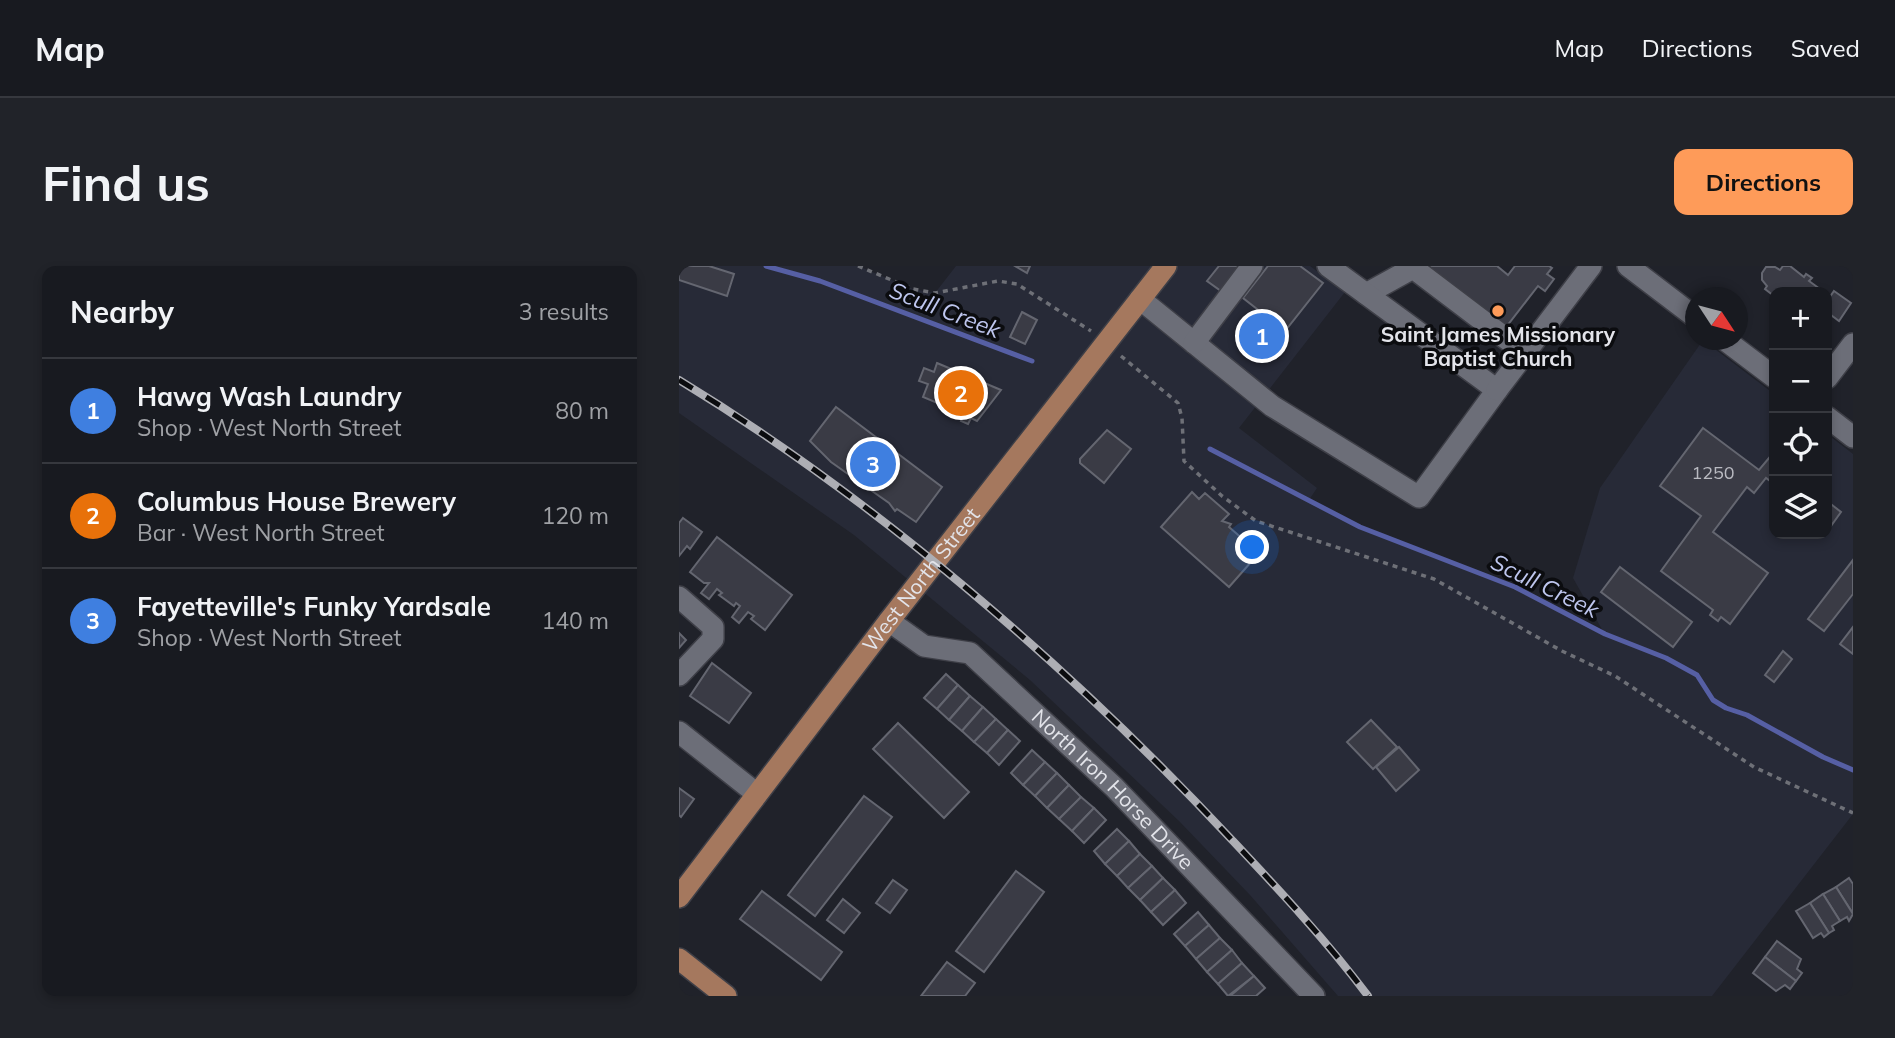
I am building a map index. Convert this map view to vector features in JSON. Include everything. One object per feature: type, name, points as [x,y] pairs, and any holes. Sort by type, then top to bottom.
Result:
[{"type":"main road","name":"West North Street","points":[[679,897],[889,621],[1166,266]]},
{"type":"main road","points":[[679,959],[726,996]]},
{"type":"street","points":[[1194,343],[1252,266]]},
{"type":"street","points":[[1328,266],[1497,390]]},
{"type":"street","points":[[1628,266],[1685,309]]},
{"type":"street","points":[[1366,294],[1413,268],[1525,353]]},
{"type":"street","points":[[1140,299],[1272,406],[1419,497],[1584,268]]},
{"type":"street","points":[[1832,371],[1853,344]]},
{"type":"street","points":[[1738,350],[1769,373]]},
{"type":"street","points":[[1832,421],[1853,437]]},
{"type":"street","points":[[679,597],[713,627],[713,639],[679,675]]},
{"type":"street","name":"North Iron Horse Drive","points":[[889,621],[924,646],[969,653],[1114,787],[1314,996]]},
{"type":"street","points":[[679,732],[757,794]]},
{"type":"path","points":[[858,266],[913,289],[935,293],[998,281],[1017,284],[1083,324],[1178,403],[1182,418],[1185,461],[1222,496],[1256,521],[1434,579],[1562,651],[1615,676],[1754,767],[1853,813]]},
{"type":"shaded area","points":[[679,266],[858,266],[913,289],[935,293],[956,266],[1310,266],[1345,292],[1239,428],[1317,488],[1309,500],[1360,527],[1515,587],[1604,633],[1573,578],[1600,488],[1696,350],[1716,350],[1769,390],[1769,539],[1832,539],[1832,438],[1853,454],[1853,814],[1712,996],[1338,996],[1250,895],[1179,821],[1030,680],[854,535],[679,413]]},
{"type":"building","points":[[679,266],[709,266],[734,274],[727,296],[679,280]]},
{"type":"building","points":[[1015,266],[1030,266],[1027,273]]},
{"type":"building","points":[[1219,266],[1240,266],[1221,291],[1207,281]]},
{"type":"building","points":[[1268,266],[1300,266],[1323,283],[1285,331],[1243,298]]},
{"type":"building","name":"Saint James Missionary Baptist Church","points":[[1419,266],[1497,266],[1508,275],[1515,266],[1549,266],[1552,268],[1547,274],[1554,279],[1545,291],[1538,286],[1503,331]]},
{"type":"building","points":[[1783,266],[1790,266],[1804,277],[1806,274],[1812,278],[1809,281],[1817,287],[1769,287],[1769,292],[1765,289],[1767,286],[1762,280],[1762,273],[1766,267],[1780,270]]},
{"type":"building","points":[[1834,291],[1851,303],[1839,321],[1832,316]]},
{"type":"building","points":[[1022,312],[1037,320],[1025,344],[1010,337]]},
{"type":"building","points":[[1261,312],[1285,331],[1262,361],[1239,341]]},
{"type":"building","points":[[937,363],[1001,390],[977,421],[971,418],[968,424],[961,421],[964,414],[923,397],[928,384],[919,381],[924,368],[934,372]]},
{"type":"building","points":[[836,407],[942,487],[916,522],[897,509],[895,511],[889,503],[831,462],[810,441]]},
{"type":"building","points":[[1703,428],[1759,470],[1769,458],[1769,480],[1766,478],[1754,493],[1747,487],[1713,532],[1768,573],[1730,624],[1721,617],[1718,621],[1710,615],[1713,610],[1661,571],[1701,516],[1660,486]]},
{"type":"building","points":[[1107,430],[1131,449],[1104,483],[1080,463],[1080,459]]},
{"type":"building","points":[[1192,492],[1199,499],[1205,493],[1229,514],[1222,521],[1231,524],[1229,527],[1259,553],[1229,587],[1161,527]]},
{"type":"building","points":[[1832,505],[1841,512],[1832,525]]},
{"type":"building","points":[[683,518],[702,532],[690,549],[687,546],[679,556],[679,523]]},
{"type":"building","points":[[717,537],[792,595],[765,630],[751,619],[754,616],[748,612],[739,623],[732,617],[740,606],[736,603],[734,606],[719,595],[722,593],[717,589],[709,599],[701,593],[709,583],[704,583],[690,572]]},
{"type":"building","points":[[1853,560],[1853,594],[1824,631],[1808,619]]},
{"type":"building","points":[[1620,567],[1692,622],[1673,647],[1601,592]]},
{"type":"building","points":[[1853,627],[1853,654],[1840,644]]},
{"type":"building","points":[[679,633],[686,640],[679,648]]},
{"type":"building","points":[[1783,651],[1792,659],[1774,682],[1765,675]]},
{"type":"building","points":[[712,663],[751,693],[729,723],[690,696]]},
{"type":"building","points":[[946,674],[958,685],[937,709],[924,698]]},
{"type":"building","points":[[958,685],[970,696],[949,720],[937,709]]},
{"type":"building","points":[[970,696],[983,707],[962,731],[949,720]]},
{"type":"building","points":[[983,707],[996,719],[974,742],[962,731]]},
{"type":"building","points":[[996,719],[1008,730],[987,753],[974,742]]},
{"type":"building","points":[[1371,720],[1397,747],[1373,769],[1347,742]]},
{"type":"building","points":[[898,723],[969,792],[944,818],[873,749]]},
{"type":"building","points":[[1008,730],[1020,741],[999,765],[987,753]]},
{"type":"building","points":[[1399,747],[1419,770],[1396,791],[1376,767]]},
{"type":"building","points":[[1032,750],[1045,762],[1023,785],[1011,773]]},
{"type":"building","points":[[1045,762],[1057,773],[1035,796],[1023,785]]},
{"type":"building","points":[[1057,773],[1069,785],[1047,808],[1035,796]]},
{"type":"building","points":[[1069,785],[1081,797],[1059,819],[1047,808]]},
{"type":"building","points":[[679,788],[694,799],[681,817],[679,815]]},
{"type":"building","points":[[864,796],[892,817],[815,916],[788,895]]},
{"type":"building","points":[[1081,797],[1094,808],[1072,831],[1059,819]]},
{"type":"building","points":[[1094,808],[1106,820],[1084,843],[1072,831]]},
{"type":"building","points":[[1117,829],[1129,841],[1105,864],[1094,851]]},
{"type":"building","points":[[1129,841],[1140,854],[1117,876],[1105,864]]},
{"type":"building","points":[[1140,854],[1152,866],[1128,888],[1117,876]]},
{"type":"building","points":[[1152,866],[1163,878],[1140,900],[1128,888]]},
{"type":"building","points":[[1016,871],[1044,892],[984,972],[956,951]]},
{"type":"building","points":[[1163,878],[1175,890],[1151,912],[1140,900]]},
{"type":"building","points":[[1849,878],[1853,884],[1853,914],[1836,887]]},
{"type":"building","points":[[893,880],[907,890],[890,913],[876,903]]},
{"type":"building","points":[[1836,887],[1853,914],[1849,921],[1847,917],[1840,921],[1823,894]]},
{"type":"building","points":[[1175,890],[1186,903],[1163,925],[1151,912]]},
{"type":"building","points":[[762,891],[842,952],[821,980],[740,919]]},
{"type":"building","points":[[1823,894],[1840,921],[1832,926],[1834,930],[1829,933],[1810,903]]},
{"type":"building","points":[[843,899],[860,913],[844,933],[827,920]]},
{"type":"building","points":[[1810,903],[1829,933],[1824,937],[1821,933],[1813,938],[1796,911]]},
{"type":"building","points":[[1198,912],[1209,925],[1185,946],[1174,934]]},
{"type":"building","points":[[1209,925],[1220,938],[1196,959],[1185,946]]},
{"type":"building","points":[[1220,938],[1232,950],[1207,972],[1196,959]]},
{"type":"building","points":[[1777,941],[1801,959],[1797,969],[1802,973],[1796,981],[1765,957]]},
{"type":"building","points":[[1232,950],[1242,963],[1218,984],[1207,972]]},
{"type":"building","points":[[1765,957],[1796,981],[1790,989],[1785,985],[1776,991],[1753,973]]},
{"type":"building","points":[[947,962],[975,983],[965,996],[921,996]]},
{"type":"building","points":[[1242,963],[1254,976],[1228,996],[1218,984]]},
{"type":"building","points":[[1254,976],[1265,988],[1256,996],[1230,996]]},
{"type":"waterway","name":"Scull Creek","points":[[766,266],[820,281],[1032,361]]},
{"type":"waterway","name":"Scull Creek","points":[[1210,449],[1360,527],[1515,587],[1605,634],[1666,658],[1697,675],[1713,700],[1726,708],[1747,715],[1823,757],[1853,770]]},
{"type":"railway","points":[[679,380],[827,479],[971,592],[1040,652],[1171,776],[1285,897],[1368,996]]},
{"type":"place","name":"Saint James Missionary Baptist Church","points":[[1498,311]]},
{"type":"place","name":"Hawg Wash Laundry","points":[[1262,336]]},
{"type":"place","name":"Columbus House Brewery","points":[[961,393]]},
{"type":"place","name":"Fayetteville's Funky Yardsale","points":[[873,464]]}]
